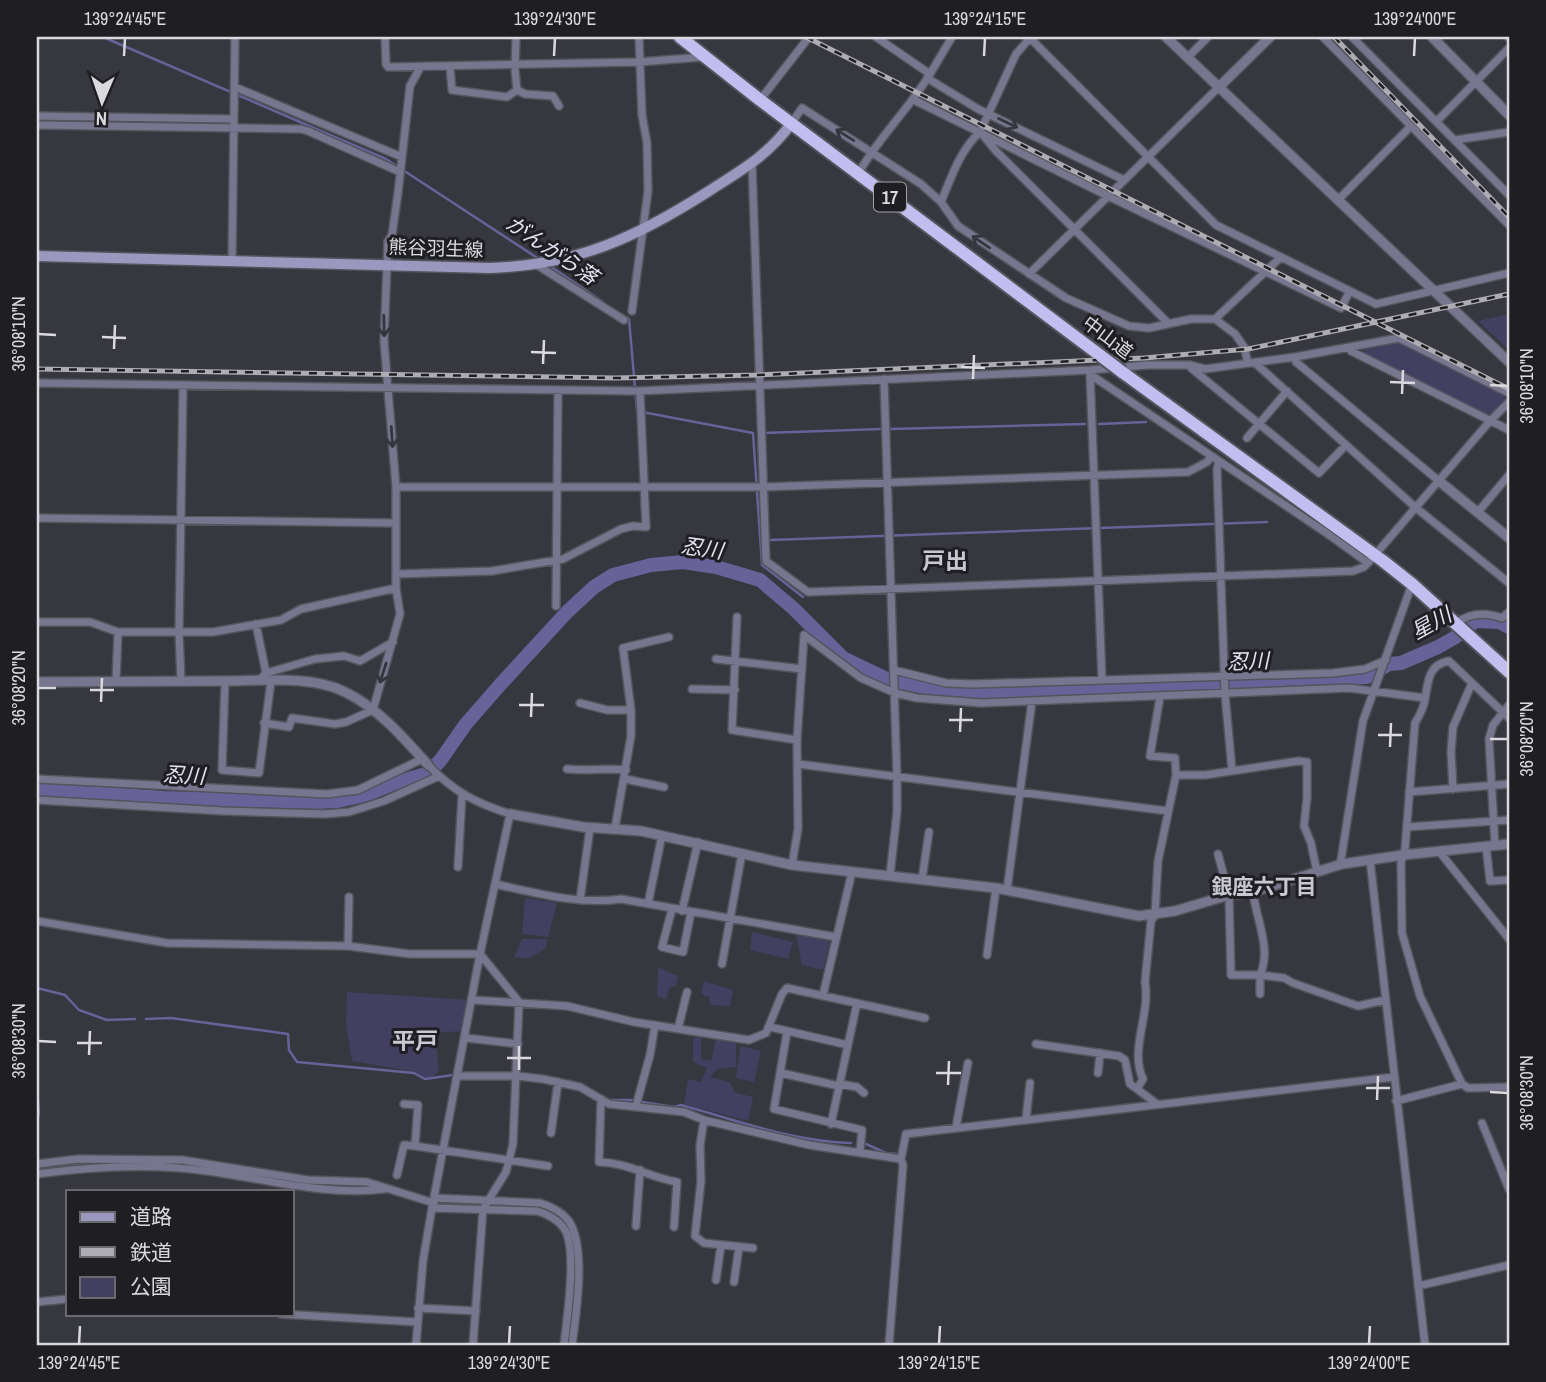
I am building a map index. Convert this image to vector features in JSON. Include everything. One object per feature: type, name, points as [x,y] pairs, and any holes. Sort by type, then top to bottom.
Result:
[{"type":"highway","name":"中山道","points":[[680,37],[791,124],[1371,559],[1412,584],[1509,672]]},
{"type":"main road","name":"熊谷羽生線","points":[[37,256],[491,268],[538,265],[592,251],[666,219],[772,148],[791,124]]},
{"type":"street","points":[[232,262],[235,37]]},
{"type":"street","points":[[385,37],[388,67],[639,62],[704,57]]},
{"type":"street","points":[[516,37],[517,90]]},
{"type":"street","points":[[632,311],[648,191],[639,37]]},
{"type":"street","points":[[760,100],[809,37]]},
{"type":"street","points":[[876,37],[929,76],[989,114],[1124,180]]},
{"type":"street","points":[[858,174],[871,151],[914,100],[951,37]]},
{"type":"street","points":[[941,202],[955,166],[980,132],[1016,54],[1031,37],[1216,225],[1376,304],[1509,273]]},
{"type":"street","points":[[1166,37],[1509,362]]},
{"type":"street","points":[[1188,57],[1208,37]]},
{"type":"street","points":[[1029,274],[1270,37]]},
{"type":"street","points":[[1323,37],[1509,225]]},
{"type":"street","points":[[1352,37],[1509,195]]},
{"type":"street","points":[[1432,37],[1509,115]]},
{"type":"street","points":[[1437,121],[1509,48]]},
{"type":"street","points":[[450,67],[452,90],[507,97],[517,90]]},
{"type":"street","points":[[373,710],[400,614],[396,588],[396,487],[384,314],[388,241],[393,224],[410,86],[420,68]]},
{"type":"street","points":[[235,88],[401,164]]},
{"type":"street","points":[[517,90],[525,94],[552,96],[559,106]]},
{"type":"street","points":[[914,100],[1341,308],[1350,291]]},
{"type":"street","points":[[791,124],[802,108],[871,151],[921,184],[941,202],[958,226],[1066,298],[1129,326],[1149,328],[1167,322],[1214,319],[1240,341],[1252,363],[1416,507],[1509,583]]},
{"type":"street","points":[[37,117],[234,123],[308,130],[401,164]]},
{"type":"street","points":[[308,130],[312,121]]},
{"type":"street","points":[[37,125],[234,123]]},
{"type":"street","points":[[1338,200],[1411,126]]},
{"type":"street","points":[[980,132],[1167,322]]},
{"type":"street","points":[[1455,140],[1509,132]]},
{"type":"street","points":[[752,163],[766,561],[808,592],[1353,571],[1364,568],[1509,402]]},
{"type":"street","points":[[1214,319],[1281,257]]},
{"type":"street","points":[[538,265],[624,320]]},
{"type":"street","points":[[37,383],[637,391],[884,379],[1090,373],[1147,365],[1190,365],[1205,369],[1294,358],[1398,338],[1509,393]]},
{"type":"street","points":[[1350,348],[1351,351],[1509,430]]},
{"type":"street","points":[[1294,358],[1509,538]]},
{"type":"street","points":[[1190,365],[1319,473],[1346,445]]},
{"type":"street","points":[[1090,373],[1211,457],[1371,559]]},
{"type":"street","points":[[1090,373],[1102,680]]},
{"type":"street","points":[[884,379],[897,777],[897,812],[890,875]]},
{"type":"street","points":[[181,681],[179,634],[183,386]]},
{"type":"street","points":[[556,606],[558,390]]},
{"type":"street","points":[[396,573],[492,571],[563,559],[621,529],[646,527],[642,417],[637,391]]},
{"type":"street","points":[[1247,438],[1287,391]]},
{"type":"street","points":[[396,487],[762,487],[1093,476],[1188,472],[1211,457]]},
{"type":"street","points":[[1219,462],[1217,469],[1224,676],[1232,770]]},
{"type":"street","points":[[1478,512],[1509,475]]},
{"type":"street","points":[[37,518],[395,523]]},
{"type":"street","points":[[1342,864],[1359,741],[1372,691],[1412,584]]},
{"type":"street","points":[[37,622],[90,622],[118,632],[213,632],[281,620],[301,609],[396,588]]},
{"type":"street","points":[[1454,621],[1471,614],[1494,615],[1506,620],[1509,612]]},
{"type":"street","points":[[737,617],[732,730],[797,740]]},
{"type":"street","points":[[225,681],[222,770],[259,773],[268,677],[256,624]]},
{"type":"street","points":[[116,682],[118,632]]},
{"type":"street","points":[[792,865],[798,829],[797,740],[804,635],[861,678],[917,698],[961,702],[1032,701],[1349,688],[1425,698]]},
{"type":"street","points":[[615,828],[631,736],[631,710],[623,648],[668,637]]},
{"type":"street","points":[[37,682],[259,681],[315,659],[344,656],[360,661],[393,641]]},
{"type":"street","points":[[716,659],[802,669]]},
{"type":"street","points":[[1509,718],[1449,661],[1441,662],[1429,674],[1425,698],[1415,723],[1403,855],[1402,933],[1420,996],[1462,1084],[1468,1088],[1509,1087]]},
{"type":"street","points":[[894,672],[946,683],[1102,680],[1333,673],[1366,669],[1385,662]]},
{"type":"street","points":[[268,677],[321,683],[345,692],[394,728],[437,775],[463,795],[510,814],[539,821],[662,835],[792,865],[996,888],[1117,913],[1155,915],[1229,895],[1253,892],[1342,864],[1509,844]]},
{"type":"street","points":[[1452,789],[1453,727],[1472,683]]},
{"type":"street","points":[[692,689],[735,690]]},
{"type":"street","points":[[1137,1089],[1143,1079],[1138,1069],[1141,1024],[1151,921],[1155,915],[1158,861],[1176,775],[1175,758],[1150,756],[1160,696]]},
{"type":"street","points":[[1007,890],[1032,701]]},
{"type":"street","points":[[580,703],[607,710],[631,710]]},
{"type":"street","points":[[1509,705],[1493,725],[1489,739],[1493,821],[1490,881],[1509,880]]},
{"type":"street","points":[[264,723],[289,727],[292,718],[335,724],[373,710]]},
{"type":"street","points":[[37,779],[327,794],[358,790],[425,762]]},
{"type":"street","points":[[1176,775],[1205,775],[1307,762],[1304,826],[1311,843],[1317,872]]},
{"type":"street","points":[[798,764],[1168,811]]},
{"type":"street","points":[[567,769],[626,775],[664,787]]},
{"type":"street","points":[[37,800],[325,814],[349,812],[384,801],[437,775]]},
{"type":"street","points":[[1409,792],[1509,784]]},
{"type":"street","points":[[458,867],[463,795]]},
{"type":"street","points":[[416,1345],[418,1308],[434,1203],[480,954],[510,814]]},
{"type":"street","points":[[1407,827],[1509,820]]},
{"type":"street","points":[[580,900],[590,828]]},
{"type":"street","points":[[922,879],[929,832]]},
{"type":"street","points":[[648,904],[662,835]]},
{"type":"street","points":[[672,909],[662,947],[684,952],[687,911],[698,842]]},
{"type":"street","points":[[1442,850],[1442,855],[1509,939]]},
{"type":"street","points":[[722,964],[742,853]]},
{"type":"street","points":[[1218,854],[1229,895],[1231,975],[1284,978],[1359,1006],[1385,1000]]},
{"type":"street","points":[[1370,860],[1425,1345]]},
{"type":"street","points":[[822,995],[852,872]]},
{"type":"street","points":[[495,884],[580,900],[603,901],[621,898],[730,920],[836,937]]},
{"type":"street","points":[[987,955],[996,888]]},
{"type":"street","points":[[1253,892],[1265,947],[1260,994]]},
{"type":"street","points":[[348,946],[349,897]]},
{"type":"street","points":[[37,921],[167,943],[348,946],[410,954],[480,954]]},
{"type":"street","points":[[473,1345],[483,1209],[506,1172],[513,1144],[519,1002],[480,954]]},
{"type":"street","points":[[473,1000],[566,1006],[655,1025],[749,1040],[766,1033],[787,988],[925,1018]]},
{"type":"street","points":[[678,1029],[687,992]]},
{"type":"street","points":[[831,1124],[857,1003]]},
{"type":"street","points":[[636,1105],[655,1025]]},
{"type":"street","points":[[770,1027],[848,1045]]},
{"type":"street","points":[[787,1032],[774,1109],[862,1130],[860,1151]]},
{"type":"street","points":[[466,1038],[517,1044]]},
{"type":"street","points":[[1036,1044],[1119,1056],[1125,1060],[1130,1084],[1158,1104]]},
{"type":"street","points":[[1098,1073],[1100,1053]]},
{"type":"street","points":[[956,1127],[968,1063]]},
{"type":"street","points":[[781,1073],[857,1087],[864,1093]]},
{"type":"street","points":[[458,1076],[517,1076],[558,1082],[580,1087],[609,1104],[684,1112],[704,1120],[809,1145],[901,1158]]},
{"type":"street","points":[[888,1345],[904,1165],[901,1158],[906,1134],[1394,1077]]},
{"type":"street","points":[[551,1133],[558,1082]]},
{"type":"street","points":[[1026,1119],[1030,1083]]},
{"type":"street","points":[[1396,1101],[1462,1084]]},
{"type":"street","points":[[601,1099],[599,1162],[620,1163],[660,1179],[677,1182],[674,1227]]},
{"type":"street","points":[[404,1104],[418,1105],[415,1146]]},
{"type":"street","points":[[704,1120],[700,1144],[701,1181],[695,1236],[704,1242],[753,1248]]},
{"type":"street","points":[[1482,1123],[1509,1189]]},
{"type":"street","points":[[397,1175],[404,1145],[548,1166]]},
{"type":"street","points":[[37,1164],[78,1159],[181,1165],[307,1187],[367,1191],[389,1189],[434,1203],[548,1214],[561,1224],[569,1244],[570,1294],[564,1345]]},
{"type":"street","points":[[37,1174],[79,1168],[181,1165]]},
{"type":"street","points":[[636,1226],[640,1170]]},
{"type":"street","points":[[434,1203],[489,1200],[540,1203],[550,1206],[567,1219],[577,1242],[579,1294],[572,1345]]},
{"type":"street","points":[[716,1280],[721,1245]]},
{"type":"street","points":[[734,1282],[739,1247]]},
{"type":"street","points":[[1418,1286],[1509,1265]]},
{"type":"street","points":[[37,1302],[66,1299]]},
{"type":"street","points":[[418,1308],[476,1311]]},
{"type":"street","points":[[294,1315],[417,1322]]},
{"type":"green space","points":[[1509,314],[1509,350],[1478,321]]},
{"type":"green space","points":[[1399,341],[1504,393],[1505,399],[1487,414],[1364,354],[1365,348]]},
{"type":"green space","points":[[525,898],[557,903],[548,937],[522,934]]},
{"type":"green space","points":[[752,932],[793,942],[788,959],[750,950]]},
{"type":"green space","points":[[796,935],[830,941],[823,970],[802,965]]},
{"type":"green space","points":[[522,939],[547,939],[546,948],[528,959],[514,957]]},
{"type":"green space","points":[[658,967],[678,976],[676,986],[670,987],[666,999],[657,996]]},
{"type":"green space","points":[[704,981],[733,990],[730,1006],[710,1005],[709,997],[701,994]]},
{"type":"green space","points":[[347,992],[469,1000],[464,1031],[432,1033],[436,1043],[439,1071],[432,1077],[426,1078],[416,1072],[352,1061],[346,1026]]},
{"type":"green space","points":[[701,1036],[701,1059],[711,1061],[716,1039],[736,1038],[736,1067],[717,1069],[710,1077],[729,1082],[733,1092],[753,1097],[748,1121],[684,1104],[688,1079],[701,1082],[707,1068],[693,1062],[693,1039]]},
{"type":"green space","points":[[740,1046],[761,1051],[754,1082],[736,1078]]},
{"type":"waterway","name":"がんがら落","points":[[103,37],[386,159],[539,259]]},
{"type":"waterway","name":"がんがら落","points":[[547,264],[603,302]]},
{"type":"waterway","name":"がんがら落","points":[[626,317],[629,319],[637,411],[753,433],[762,565],[803,597]]},
{"type":"waterway","points":[[1099,424],[1146,422]]},
{"type":"waterway","points":[[890,429],[1085,424]]},
{"type":"waterway","points":[[764,433],[881,429]]},
{"type":"waterway","points":[[771,540],[1267,522]]},
{"type":"waterway","name":"忍川","points":[[37,789],[163,798],[318,802],[365,795],[426,774],[440,761],[465,725],[567,612],[594,587],[613,575],[651,565],[683,562],[716,567],[760,580],[793,608],[843,658],[887,679],[958,692],[1367,677],[1389,664],[1401,663],[1438,647],[1475,621],[1499,622],[1509,627]]},
{"type":"waterway","points":[[37,988],[65,995],[79,1010],[107,1020],[135,1019]]},
{"type":"waterway","points":[[146,1019],[171,1018],[288,1034],[289,1050],[297,1062],[414,1073],[425,1079],[453,1075]]},
{"type":"waterway","points":[[37,1089],[37,1121]]},
{"type":"waterway","points":[[609,1100],[633,1100]]},
{"type":"waterway","points":[[642,1102],[674,1107],[681,1105],[808,1139],[851,1143]]},
{"type":"waterway","points":[[866,1144],[886,1153],[897,1154]]},
{"type":"waterway","points":[[37,1169],[121,1163]]},
{"type":"waterway","points":[[297,1182],[364,1187]]},
{"type":"waterway","points":[[447,1203],[482,1205]]},
{"type":"waterway","points":[[488,1205],[548,1210],[565,1223],[571,1234]]},
{"type":"waterway","points":[[574,1251],[575,1276]]},
{"type":"railway","points":[[806,37],[1509,389]]},
{"type":"railway","points":[[1334,37],[1509,217]]},
{"type":"railway","points":[[37,369],[615,378],[759,375],[1144,358],[1248,349],[1509,294]]},
{"type":"district","name":"戸出","points":[[945,560]]},
{"type":"district","name":"銀座六丁目","points":[[1264,886]]},
{"type":"district","name":"平戸","points":[[415,1040]]},
{"type":"water label","name":"星川","points":[[1431,623]]}]
